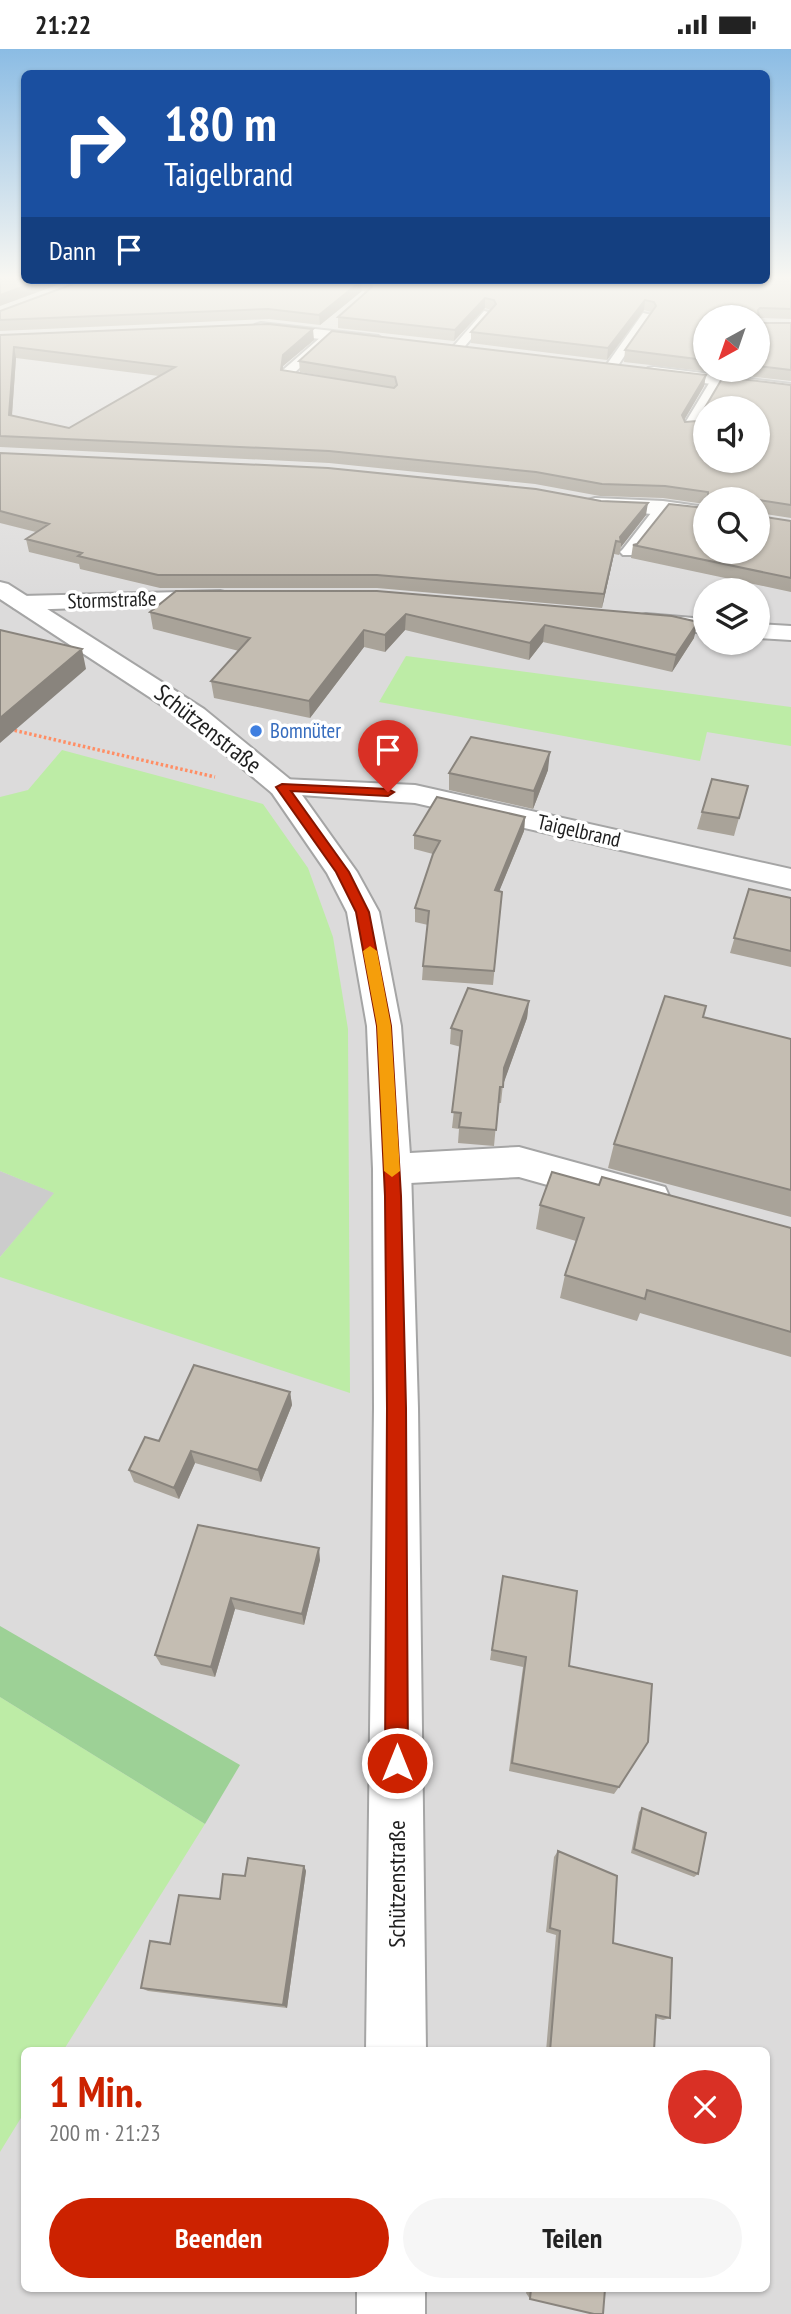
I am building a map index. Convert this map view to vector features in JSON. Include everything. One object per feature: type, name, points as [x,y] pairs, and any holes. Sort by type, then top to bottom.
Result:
[{"type":"street","points":[[755,382],[791,389]]},
{"type":"street","points":[[574,500],[600,505],[663,507],[693,511]]},
{"type":"street","name":"Stormstraße","points":[[11,596],[243,598]]},
{"type":"street","name":"Schützenstraße","points":[[11,596],[195,715],[282,787],[342,872],[363,912],[384,1026],[392,1169],[396,1408],[396,2047]]},
{"type":"street","points":[[623,619],[693,625]]},
{"type":"street","points":[[770,632],[791,633]]},
{"type":"street","name":"Taigelbrand","points":[[282,787],[415,794],[791,879]]},
{"type":"street","points":[[392,1169],[519,1162],[687,1208]]},
{"type":"street","points":[[391,2292],[391,2314]]},
{"type":"lane","points":[[303,381],[324,384]]},
{"type":"lane","points":[[688,428],[720,382]]},
{"type":"lane","points":[[628,552],[663,507]]},
{"type":"path","points":[[0,727],[243,784],[282,787]]},
{"type":"shaded area","points":[[0,381],[791,381],[791,2314],[0,2314]]},
{"type":"shaded area","points":[[0,1171],[55,1193],[0,1257]]},
{"type":"green space","points":[[406,656],[791,707],[791,746],[707,732],[700,761],[379,702]]},
{"type":"green space","points":[[62,750],[263,804],[308,868],[333,937],[348,1029],[350,1393],[0,1277],[0,1257],[54,1193],[0,1171],[0,797],[28,790]]},
{"type":"green space","points":[[0,1626],[240,1765],[205,1824],[0,1697]]},
{"type":"green space","points":[[0,1697],[205,1824],[66,2047],[21,2047],[21,2118],[0,2152]]},
{"type":"building","points":[[0,381],[12,381],[9,415],[69,428],[151,381],[348,381],[394,388],[397,385],[396,381],[693,381],[702,382],[682,415],[685,422],[693,421],[693,473],[770,473],[770,396],[712,396],[720,382],[791,385],[791,505],[770,502],[770,487],[693,487],[693,490],[602,484],[536,472],[329,451],[0,436]]},
{"type":"building","points":[[0,453],[328,468],[536,489],[601,501],[648,503],[620,537],[621,542],[616,541],[604,594],[377,575],[158,575],[78,556],[82,553],[26,539],[49,524],[0,511]]},
{"type":"building","points":[[669,504],[693,507],[693,558],[633,545],[637,544]]},
{"type":"building","points":[[770,518],[791,521],[791,578],[724,564],[770,564]]},
{"type":"building","points":[[176,591],[377,591],[672,616],[693,621],[693,630],[676,655],[545,625],[530,643],[406,614],[385,635],[364,630],[309,701],[211,681],[250,638],[150,612]]},
{"type":"building","points":[[0,630],[82,649],[0,718]]},
{"type":"building","points":[[471,737],[550,752],[534,791],[449,773]]},
{"type":"building","points":[[712,779],[748,786],[739,818],[702,812]]},
{"type":"building","points":[[437,797],[525,817],[495,890],[502,892],[494,971],[423,966],[429,911],[415,908],[440,841],[414,835]]},
{"type":"building","points":[[749,889],[791,898],[791,951],[734,938]]},
{"type":"building","points":[[468,988],[529,1001],[504,1068],[496,1130],[459,1127],[461,1113],[452,1112],[462,1031],[451,1028]]},
{"type":"building","points":[[665,996],[706,1006],[703,1017],[791,1039],[791,1190],[614,1144]]},
{"type":"building","points":[[552,1172],[599,1185],[602,1177],[791,1228],[791,1332],[647,1290],[645,1299],[565,1275],[584,1218],[540,1205]]},
{"type":"building","points":[[194,1365],[290,1392],[258,1470],[191,1451],[174,1488],[129,1470],[145,1437],[159,1441]]},
{"type":"building","points":[[198,1525],[319,1548],[302,1614],[231,1598],[211,1667],[155,1655]]},
{"type":"building","points":[[503,1576],[577,1591],[569,1666],[652,1684],[648,1742],[619,1787],[512,1763],[526,1657],[492,1650]]},
{"type":"building","points":[[642,1808],[706,1833],[698,1874],[634,1849]]},
{"type":"building","points":[[558,1851],[617,1876],[613,1943],[672,1958],[670,2018],[656,2015],[654,2047],[550,2047],[560,1931],[550,1928]]},
{"type":"building","points":[[248,1858],[304,1866],[283,2005],[141,1988],[150,1941],[170,1944],[179,1895],[220,1899],[223,1874],[245,1876]]},
{"type":"building","points":[[531,2292],[605,2292],[603,2314],[530,2299]]},
{"type":"slow traffic","points":[[370,951],[384,1026],[392,1171]]},
{"type":"place","name":"Bomnüter","points":[[256,731]]},
{"type":"route","points":[[388,792],[282,787],[342,872],[363,912],[384,1026],[393,1196],[397,1763]]}]
